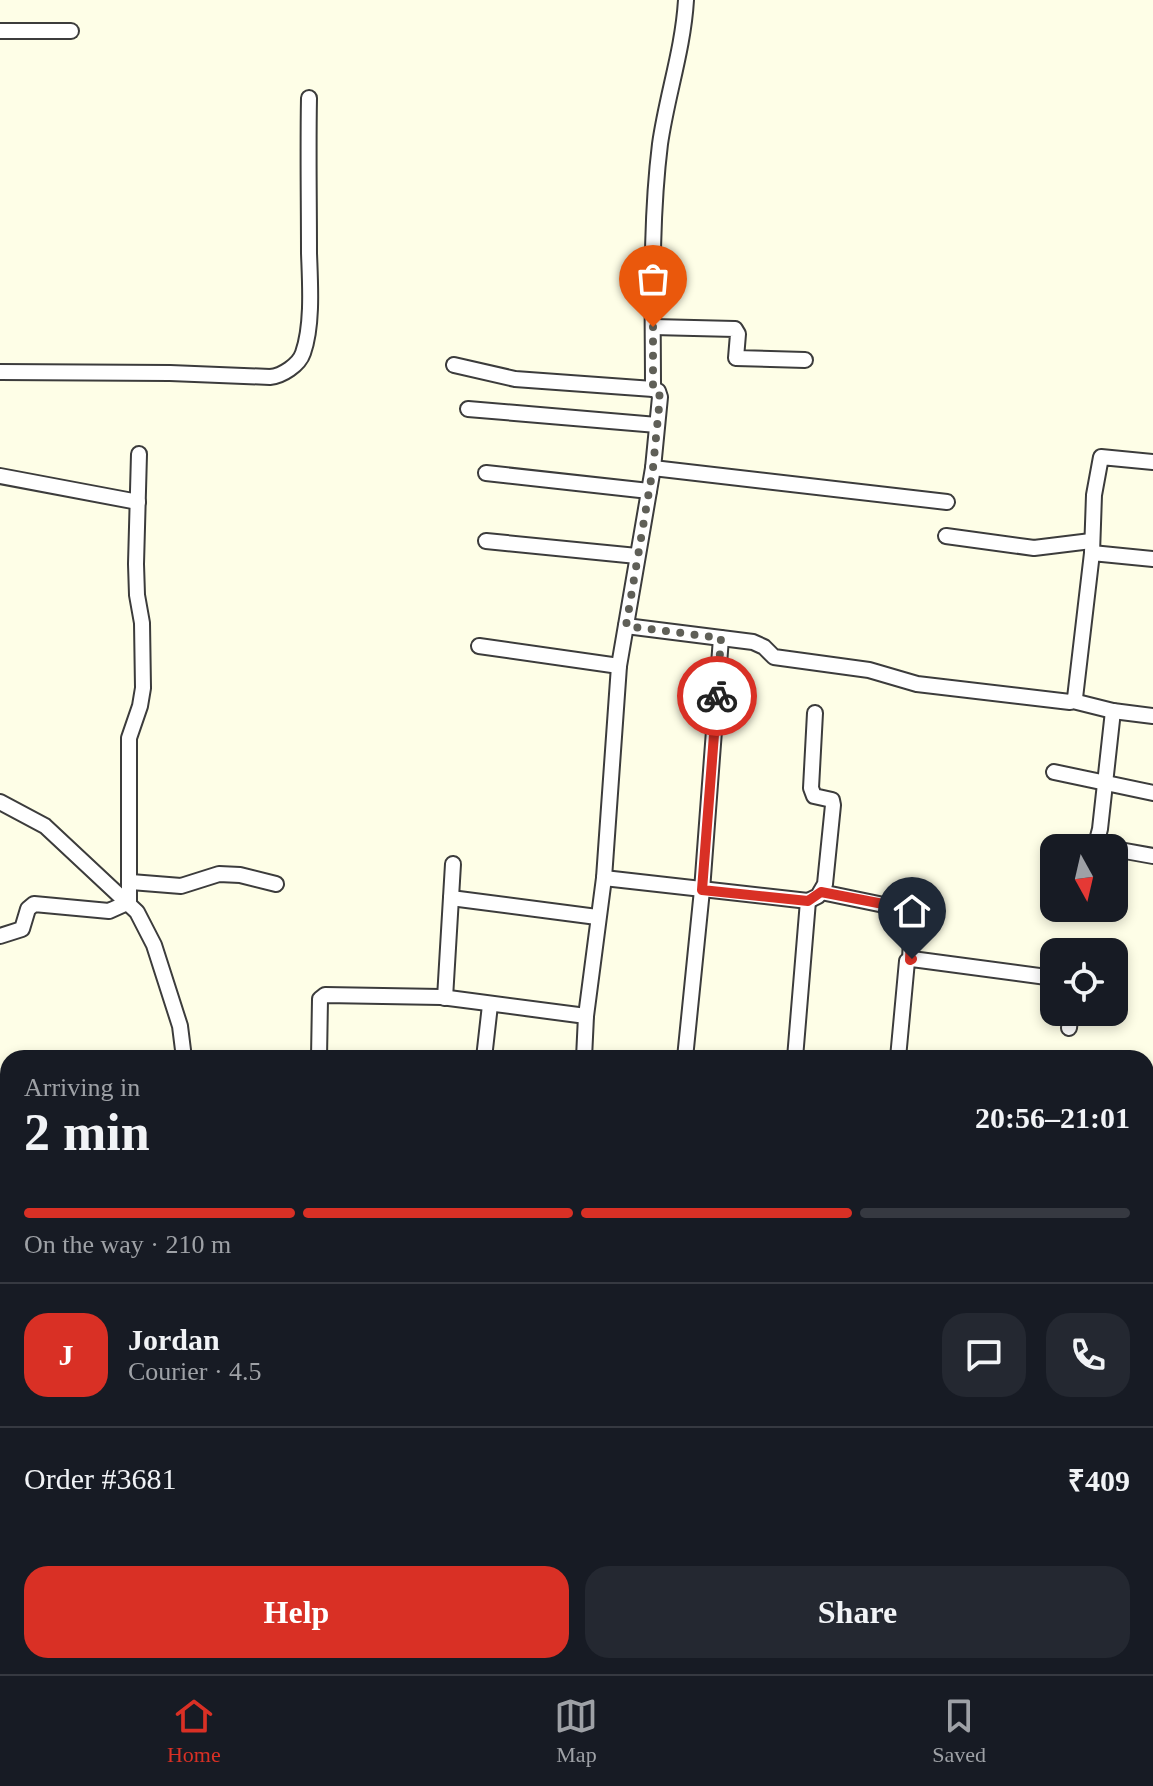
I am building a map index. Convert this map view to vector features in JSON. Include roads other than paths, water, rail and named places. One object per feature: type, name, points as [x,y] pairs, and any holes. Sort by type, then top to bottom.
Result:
[{"type":"street","points":[[653,389],[660,148],[666,107],[680,54],[686,0]]},
{"type":"street","points":[[0,31],[71,31]]},
{"type":"street","points":[[0,372],[270,377],[279,376],[301,358],[310,285],[309,98]]},
{"type":"street","points":[[653,327],[735,329],[738,334],[736,358],[805,360]]},
{"type":"street","points":[[454,365],[515,379],[653,389],[658,391],[660,397],[653,468],[619,666],[604,878],[597,917],[584,1050]]},
{"type":"street","points":[[468,409],[657,425]]},
{"type":"street","points":[[129,902],[129,738],[143,688],[142,623],[136,564],[139,454]]},
{"type":"street","points":[[1073,701],[1101,457],[1153,462]]},
{"type":"street","points":[[653,468],[947,502]]},
{"type":"street","points":[[486,473],[649,491]]},
{"type":"street","points":[[0,476],[138,502]]},
{"type":"street","points":[[946,536],[1034,548],[1091,547],[1153,559]]},
{"type":"street","points":[[486,541],[637,556]]},
{"type":"street","points":[[626,626],[753,642],[774,657],[869,670],[917,684],[1073,701],[1113,711],[1153,716]]},
{"type":"street","points":[[686,1050],[702,890],[721,638]]},
{"type":"street","points":[[479,646],[619,666]]},
{"type":"street","points":[[1101,834],[1113,711]]},
{"type":"street","points":[[604,878],[808,901],[821,892],[826,877],[833,805],[832,800],[812,794],[815,713]]},
{"type":"street","points":[[1054,772],[1153,793]]},
{"type":"street","points":[[0,802],[45,826],[129,902],[148,929],[154,945],[180,1026],[183,1050]]},
{"type":"street","points":[[1128,852],[1153,856]]},
{"type":"street","points":[[445,998],[453,864]]},
{"type":"street","points":[[131,882],[181,886],[219,874],[240,875],[276,884]]},
{"type":"street","points":[[821,892],[908,910],[912,916],[899,1050]]},
{"type":"street","points":[[451,898],[597,917]]},
{"type":"street","points":[[796,1050],[808,901]]},
{"type":"street","points":[[0,936],[22,929],[28,909],[34,904],[109,911],[129,902]]},
{"type":"street","points":[[910,960],[1040,976]]},
{"type":"street","points":[[319,1050],[322,997],[445,998],[586,1016]]},
{"type":"street","points":[[485,1050],[490,1005]]}]
